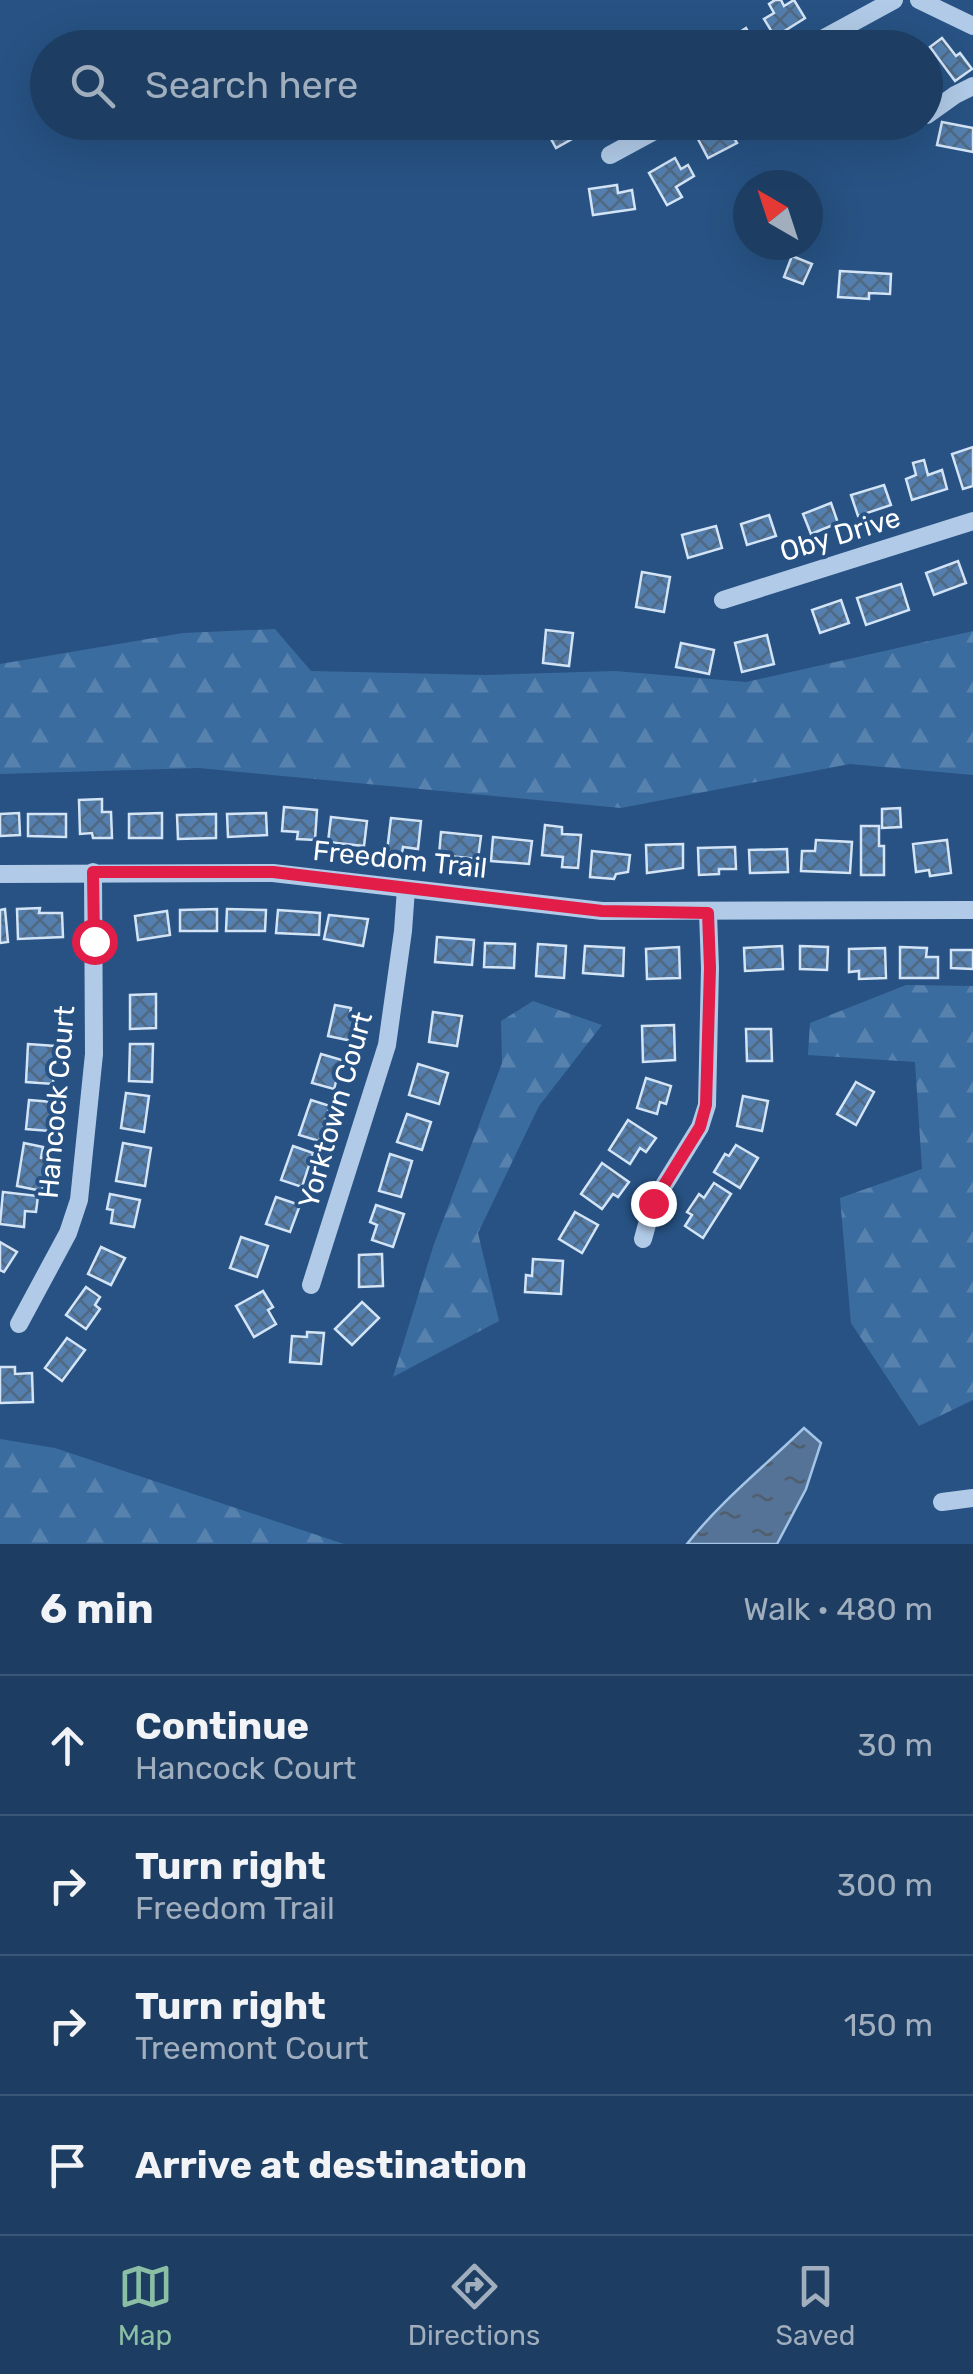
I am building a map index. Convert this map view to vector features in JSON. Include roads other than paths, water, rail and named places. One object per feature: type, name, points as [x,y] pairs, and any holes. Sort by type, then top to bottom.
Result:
[{"type":"street","points":[[839,30],[894,0]]},
{"type":"street","points":[[920,0],[973,26]]},
{"type":"street","points":[[943,105],[973,86]]},
{"type":"street","points":[[610,156],[638,140]]},
{"type":"street","name":"Oby Drive","points":[[723,600],[973,520]]},
{"type":"street","name":"Hancock Court","points":[[19,1324],[68,1232],[78,1200],[94,1054],[93,872]]},
{"type":"street","name":"Freedom Trail","points":[[0,874],[273,872],[602,911],[973,910]]},
{"type":"street","name":"Yorktown Court","points":[[311,1285],[387,1045],[406,889]]},
{"type":"street","points":[[642,1239],[653,1203],[700,1127],[706,1105],[708,913]]},
{"type":"street","points":[[942,1502],[973,1498]]},
{"type":"water","points":[[804,1428],[821,1443],[806,1489],[777,1544],[687,1544],[729,1498]]}]
